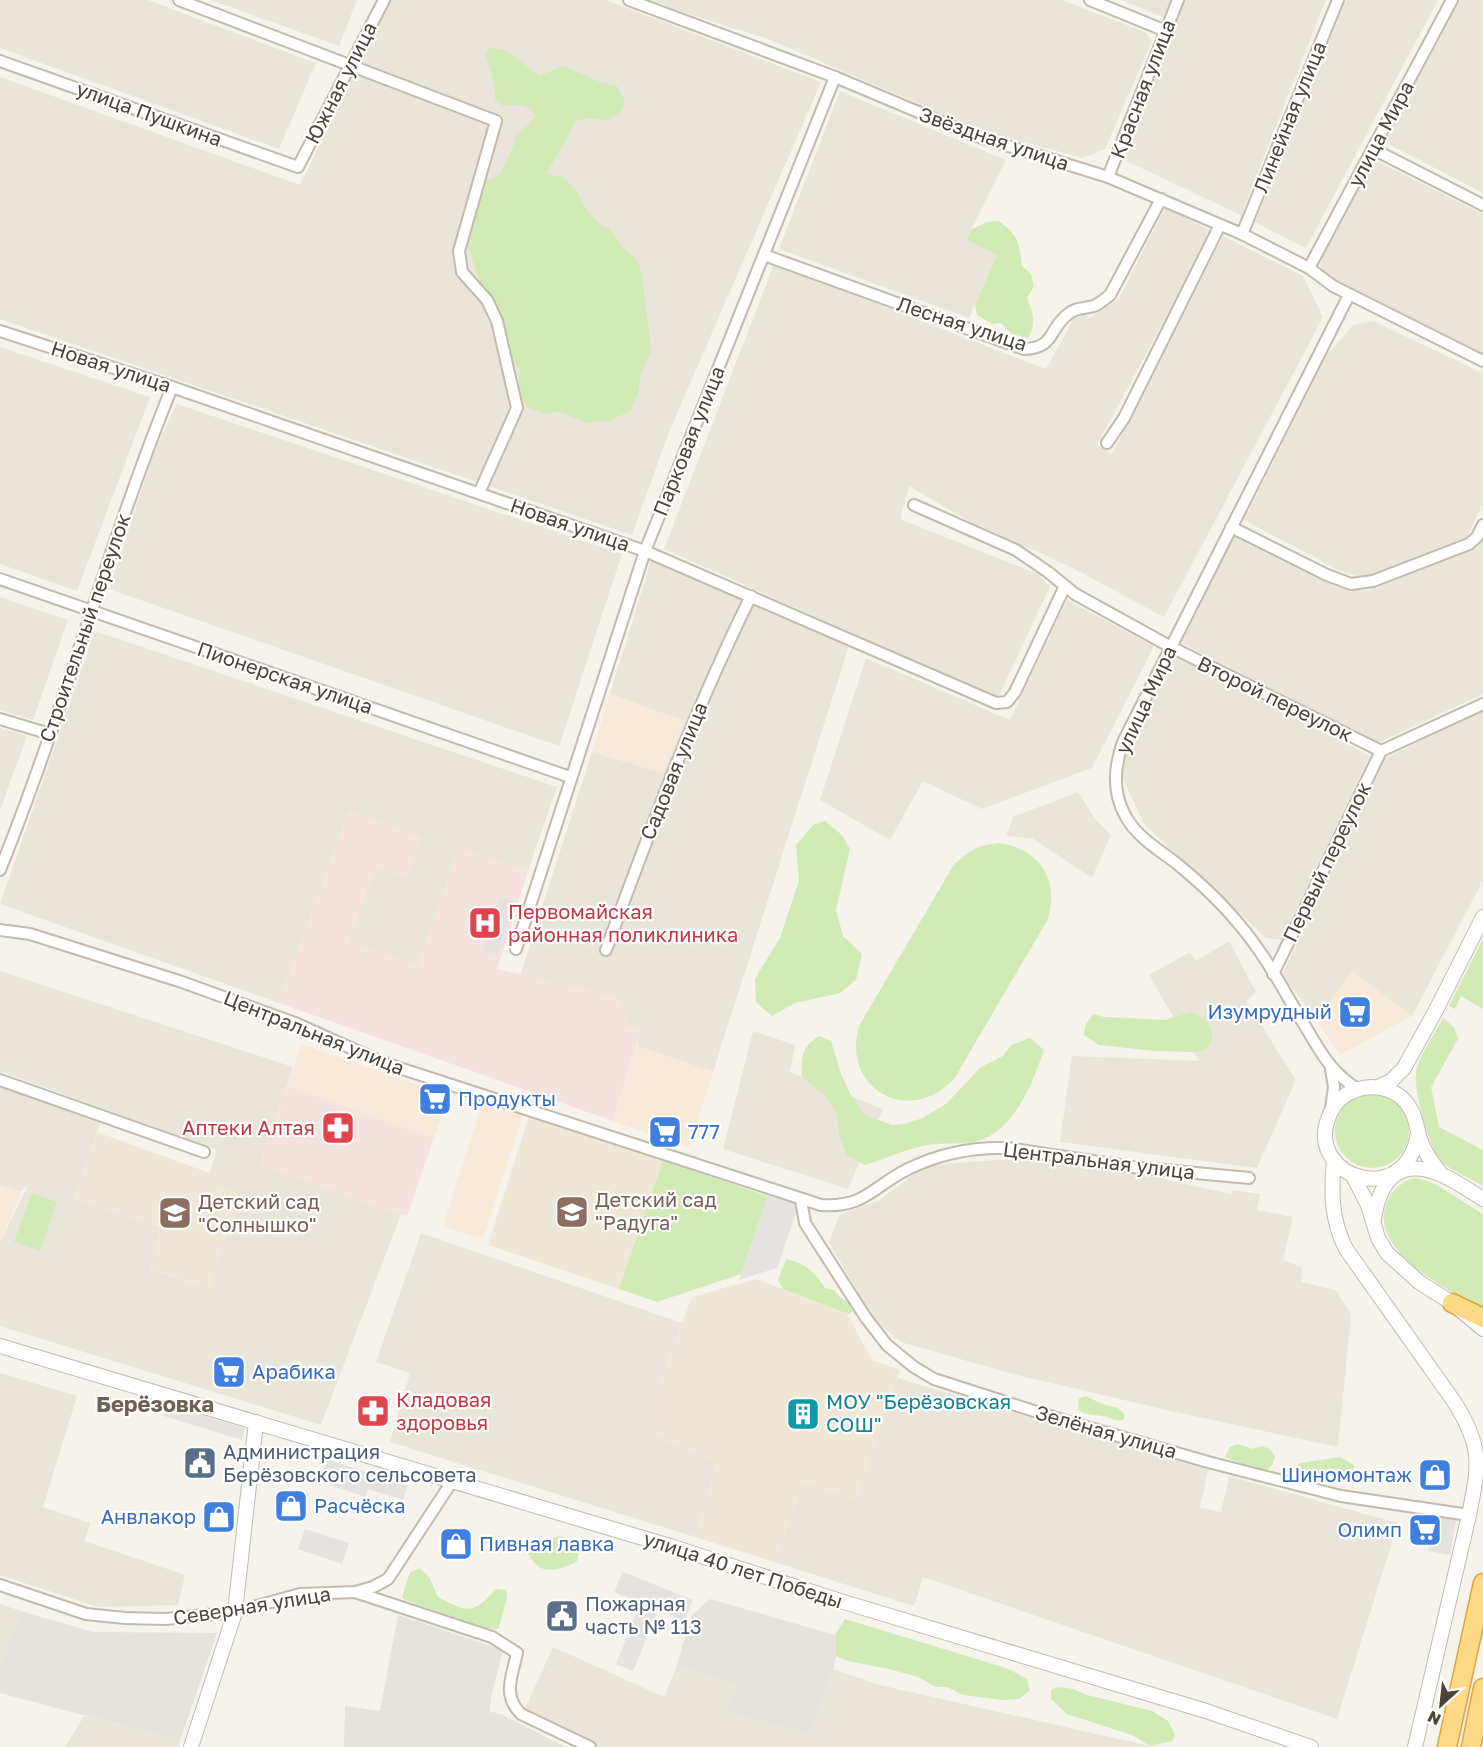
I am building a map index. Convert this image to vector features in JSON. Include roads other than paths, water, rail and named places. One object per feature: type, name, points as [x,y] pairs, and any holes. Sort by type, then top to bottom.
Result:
[{"type":"highway","points":[[1452,1303],[1483,1318]]},
{"type":"highway","points":[[1448,1747],[1483,1583]]},
{"type":"highway","points":[[1471,1747],[1483,1688]]},
{"type":"street","points":[[179,0],[496,122],[459,250],[462,272],[487,300],[497,321],[517,408],[479,493]]},
{"type":"street","name":"Южная улица","points":[[298,167],[384,0]]},
{"type":"street","name":"Звёздная улица","points":[[629,0],[835,77],[973,135],[1108,177],[1242,234],[1309,268],[1349,295],[1483,361]]},
{"type":"street","points":[[1090,0],[1166,31]]},
{"type":"street","name":"Красная улица","points":[[1108,177],[1178,0]]},
{"type":"street","name":"Линейная улица","points":[[1242,234],[1338,0]]},
{"type":"street","name":"улица Мира","points":[[1309,268],[1452,0]]},
{"type":"street","name":"улица Пушкина","points":[[0,61],[298,167]]},
{"type":"street","name":"Парковая улица","points":[[516,949],[645,550],[835,77]]},
{"type":"street","points":[[1372,149],[1483,205]]},
{"type":"street","name":"Лесная улица","points":[[764,255],[1024,349],[1037,348],[1046,342],[1064,316],[1076,308],[1095,305],[1110,295],[1161,200]]},
{"type":"street","points":[[1107,443],[1124,417],[1220,225]]},
{"type":"street","name":"улица Мира","points":[[1349,295],[1128,732],[1118,756],[1116,786],[1125,816],[1134,829],[1197,881],[1238,922],[1264,958],[1331,1068],[1357,1089]]},
{"type":"street","name":"Новая улица","points":[[0,331],[172,387],[645,550],[996,703],[1007,702],[1015,692],[1065,586]]},
{"type":"street","name":"Строительный переулок","points":[[0,870],[50,734],[129,498],[172,387]]},
{"type":"street","name":"Второй переулок","points":[[914,505],[1016,550],[1048,572],[1074,594],[1171,647],[1381,751]]},
{"type":"street","points":[[1231,527],[1327,576],[1351,584],[1373,581],[1469,544],[1477,537],[1483,525]]},
{"type":"street","name":"Пионерская улица","points":[[0,579],[570,777]]},
{"type":"street","name":"Садовая улица","points":[[606,950],[650,829],[697,711],[751,597]]},
{"type":"street","points":[[1381,751],[1483,704]]},
{"type":"street","points":[[0,719],[50,734]]},
{"type":"street","name":"Первый переулок","points":[[1273,974],[1381,751]]},
{"type":"street","points":[[1483,917],[1404,1068],[1391,1081],[1378,1086],[1357,1089],[1341,1097],[1330,1111],[1325,1128],[1327,1146],[1334,1160],[1353,1176],[1374,1220],[1378,1238],[1387,1253],[1419,1282],[1452,1303],[1483,1329]]},
{"type":"street","name":"Центральная улица","points":[[0,930],[30,934],[182,982],[295,1023],[384,1063],[821,1205],[851,1204],[908,1168],[958,1152],[995,1148],[1132,1167],[1249,1178]]},
{"type":"street","name":"улица Мира","points":[[1330,1111],[1334,1087],[1331,1068]]},
{"type":"street","points":[[1404,1068],[1403,1086],[1407,1103]]},
{"type":"street","points":[[0,1080],[204,1152]]},
{"type":"street","points":[[1378,1086],[1395,1093],[1407,1103],[1413,1112],[1418,1133],[1428,1157],[1442,1175]]},
{"type":"street","points":[[1374,1220],[1381,1192],[1396,1172],[1409,1160],[1418,1133]]},
{"type":"street","points":[[1334,1160],[1332,1200],[1338,1233],[1346,1249],[1455,1403],[1469,1426],[1476,1444],[1477,1462],[1469,1515],[1415,1747]]},
{"type":"street","points":[[1353,1176],[1368,1179],[1382,1178],[1407,1168],[1418,1169],[1442,1175],[1483,1199]]},
{"type":"street","name":"Зелёная улица","points":[[801,1200],[805,1223],[866,1318],[887,1345],[914,1367],[934,1379],[1070,1423],[1341,1496],[1469,1515]]},
{"type":"street","name":"улица 40 лет Победы","points":[[0,1346],[673,1546],[837,1600],[1206,1711],[1311,1747]]},
{"type":"street","points":[[191,1747],[236,1612],[256,1422]]},
{"type":"street","name":"Северная улица","points":[[0,1585],[87,1614],[165,1619],[236,1612],[300,1594],[355,1592],[388,1580],[453,1480]]},
{"type":"street","points":[[355,1592],[492,1637],[507,1646],[517,1653],[509,1696],[513,1706],[521,1714],[590,1747]]},
{"type":"place","name":"Первомайская районная поликлиника","points":[[485,923]]},
{"type":"place","name":"Изумрудный","points":[[1355,1012]]},
{"type":"place","name":"Продукты","points":[[435,1099]]},
{"type":"place","name":"Аптеки Алтая","points":[[338,1128]]},
{"type":"place","name":"777","points":[[665,1132]]},
{"type":"place","name":"Детский сад \"Радуга\"","points":[[572,1212]]},
{"type":"place","name":"Детский сад \"Солнышко\"","points":[[175,1213]]},
{"type":"place","name":"Арабика","points":[[229,1372]]},
{"type":"place","name":"Кладовая здоровья","points":[[373,1411]]},
{"type":"place","name":"МОУ \"Берёзовская СОШ\"","points":[[803,1414]]},
{"type":"place","name":"Администрация Берёзовского сельсовета","points":[[200,1463]]},
{"type":"place","name":"Шиномонтаж","points":[[1435,1475]]},
{"type":"place","name":"Расчёска","points":[[291,1506]]},
{"type":"place","name":"Анвлакор","points":[[219,1517]]},
{"type":"place","name":"Олимп","points":[[1425,1530]]},
{"type":"place","name":"Пивная лавка","points":[[456,1544]]},
{"type":"place","name":"Пожарная часть № 113","points":[[562,1616]]},
{"type":"district","name":"Берёзовка","points":[[155,1404]]}]
